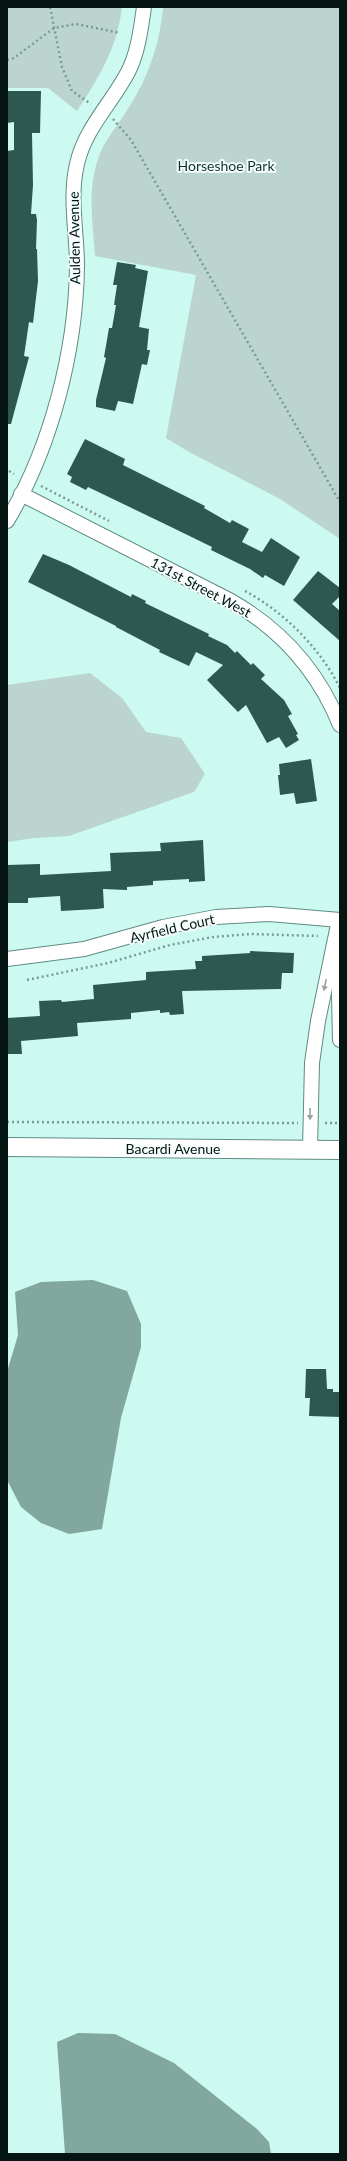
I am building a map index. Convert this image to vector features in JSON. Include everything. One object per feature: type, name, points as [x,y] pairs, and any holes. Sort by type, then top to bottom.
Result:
[{"type":"street","name":"Aulden Avenue","points":[[7,521],[21,494],[53,415],[67,357],[76,267],[73,197],[74,176],[81,149],[87,136],[129,69],[144,7]]},
{"type":"street","name":"131st Street West","points":[[21,494],[231,601],[262,621],[277,633],[303,660],[324,691],[340,726]]},
{"type":"street","name":"Ayrfield Court","points":[[7,959],[57,954],[84,949],[163,927],[216,917],[269,914],[340,917]]},
{"type":"street","points":[[340,917],[340,1040]]},
{"type":"street","points":[[310,1149],[311,1070],[318,1021],[340,917]]},
{"type":"street","name":"Bacardi Avenue","points":[[7,1147],[340,1150]]},
{"type":"path","points":[[50,7],[62,67],[72,91],[114,120],[131,140],[340,502]]},
{"type":"path","points":[[7,60],[14,58],[54,28],[76,24],[120,33]]},
{"type":"path","points":[[9,471],[14,474]]},
{"type":"path","points":[[27,980],[64,974],[170,945],[213,937],[251,934],[318,936]]},
{"type":"path","points":[[7,1122],[340,1123]]},
{"type":"green space","points":[[7,7],[122,7],[116,36],[106,62],[77,111],[48,88],[7,88]]},
{"type":"green space","name":"Horseshoe Park","points":[[163,7],[340,7],[340,539],[280,499],[189,452],[166,438],[196,275],[95,256],[92,220],[92,195],[98,159],[109,137],[132,103],[151,64],[159,36]]},
{"type":"green space","points":[[90,673],[122,698],[146,732],[181,738],[205,774],[194,792],[69,836],[34,838],[7,842],[7,685]]},
{"type":"shaded area","points":[[93,1280],[127,1291],[141,1324],[141,1347],[121,1418],[102,1529],[69,1534],[41,1523],[21,1507],[7,1480],[7,1372],[18,1335],[15,1292],[41,1282]]},
{"type":"shaded area","points":[[78,2033],[115,2034],[174,2063],[257,2129],[269,2142],[271,2154],[65,2154],[57,2042]]},
{"type":"building","points":[[7,91],[41,91],[40,133],[32,133],[33,185],[31,214],[36,214],[37,220],[36,249],[38,281],[33,323],[29,322],[24,356],[29,357],[11,424],[7,424],[7,151],[14,150],[14,122],[7,123]]},
{"type":"building","points":[[117,262],[136,265],[135,268],[148,271],[139,327],[149,329],[147,350],[150,350],[147,365],[142,364],[133,404],[118,401],[115,411],[96,407],[96,400],[106,358],[104,357],[109,328],[112,328],[116,305],[114,305],[117,285],[113,285]]},
{"type":"building","points":[[85,439],[125,459],[123,465],[205,506],[204,508],[230,523],[232,520],[249,529],[242,542],[262,552],[271,538],[300,557],[284,586],[265,575],[263,578],[250,569],[211,550],[212,547],[169,526],[88,487],[86,490],[70,482],[72,477],[67,474]]},
{"type":"building","points":[[43,554],[69,565],[131,597],[132,594],[146,601],[145,603],[209,634],[208,636],[227,645],[235,653],[237,651],[251,665],[253,663],[265,675],[261,679],[284,700],[292,714],[288,716],[298,734],[296,735],[299,740],[286,748],[279,737],[267,743],[246,705],[238,712],[207,680],[223,665],[196,652],[189,666],[159,652],[160,650],[116,626],[28,582]]},
{"type":"building","points":[[318,571],[340,588],[340,596],[332,604],[340,611],[340,641],[293,600]]},
{"type":"building","points":[[311,759],[317,801],[296,804],[294,793],[280,795],[278,775],[280,775],[279,764]]},
{"type":"building","points":[[203,840],[205,881],[189,882],[189,879],[153,881],[153,885],[127,887],[127,890],[103,889],[104,908],[97,909],[61,911],[60,896],[28,898],[28,903],[8,903],[7,865],[40,864],[40,875],[111,871],[110,853],[161,851],[160,843]]},
{"type":"building","points":[[250,951],[294,953],[293,973],[282,973],[281,989],[182,991],[184,1014],[170,1015],[169,1012],[160,1013],[160,1010],[131,1013],[131,1019],[77,1023],[78,1036],[21,1041],[22,1054],[7,1054],[7,1018],[40,1016],[39,1001],[61,1000],[62,1002],[94,999],[93,985],[146,980],[146,972],[196,969],[195,961],[202,961],[202,956],[250,953]]},
{"type":"building","points":[[306,1369],[326,1369],[327,1389],[333,1389],[333,1392],[340,1392],[340,1417],[309,1416],[310,1398],[305,1398]]}]
